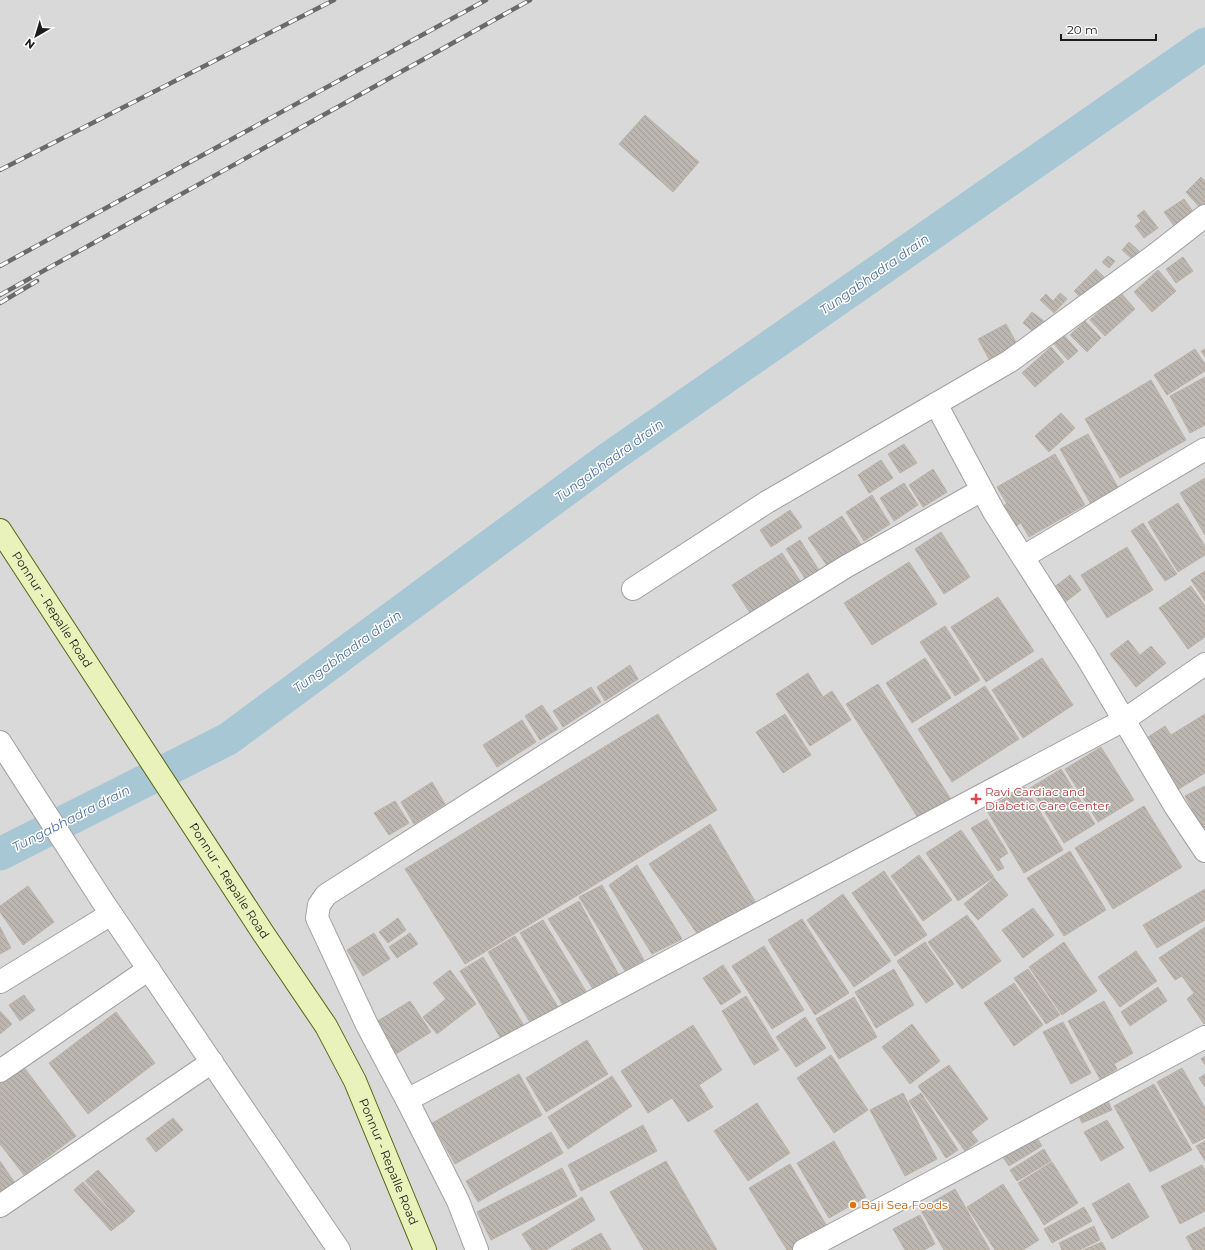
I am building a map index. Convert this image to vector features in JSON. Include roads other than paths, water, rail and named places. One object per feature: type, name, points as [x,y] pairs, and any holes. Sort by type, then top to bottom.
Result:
[{"type":"main road","name":"Ponnur - Repalle Road","points":[[0,530],[250,913],[326,1026],[354,1080],[425,1250]]},
{"type":"street","points":[[633,589],[767,502],[1010,361],[1155,255],[1205,216]]},
{"type":"street","points":[[936,404],[994,512],[1086,656],[1175,806],[1205,851]]},
{"type":"street","points":[[1023,557],[1205,449]]},
{"type":"street","points":[[477,1250],[458,1201],[367,1025],[317,918],[319,905],[326,895],[679,670],[847,566],[967,500],[982,490]]},
{"type":"street","points":[[407,1100],[1124,720],[1205,664]]},
{"type":"street","points":[[0,742],[107,908],[339,1250]]},
{"type":"street","points":[[0,982],[107,908]]},
{"type":"street","points":[[0,1071],[149,970]]},
{"type":"street","points":[[804,1250],[1205,1037]]},
{"type":"street","points":[[0,1206],[212,1062]]},
{"type":"waterway","name":"Tungabhadra drain","points":[[0,854],[228,739],[605,461],[1205,44]]},
{"type":"railway","points":[[0,170],[334,0]]},
{"type":"railway","points":[[0,266],[486,0]]},
{"type":"railway","points":[[0,295],[530,0]]},
{"type":"railway","points":[[0,303],[37,281]]},
{"type":"place","name":"Ravi Cardiac and Diabetic Care Center","points":[[976,799]]},
{"type":"place","name":"Baji Sea Foods","points":[[853,1205]]}]
